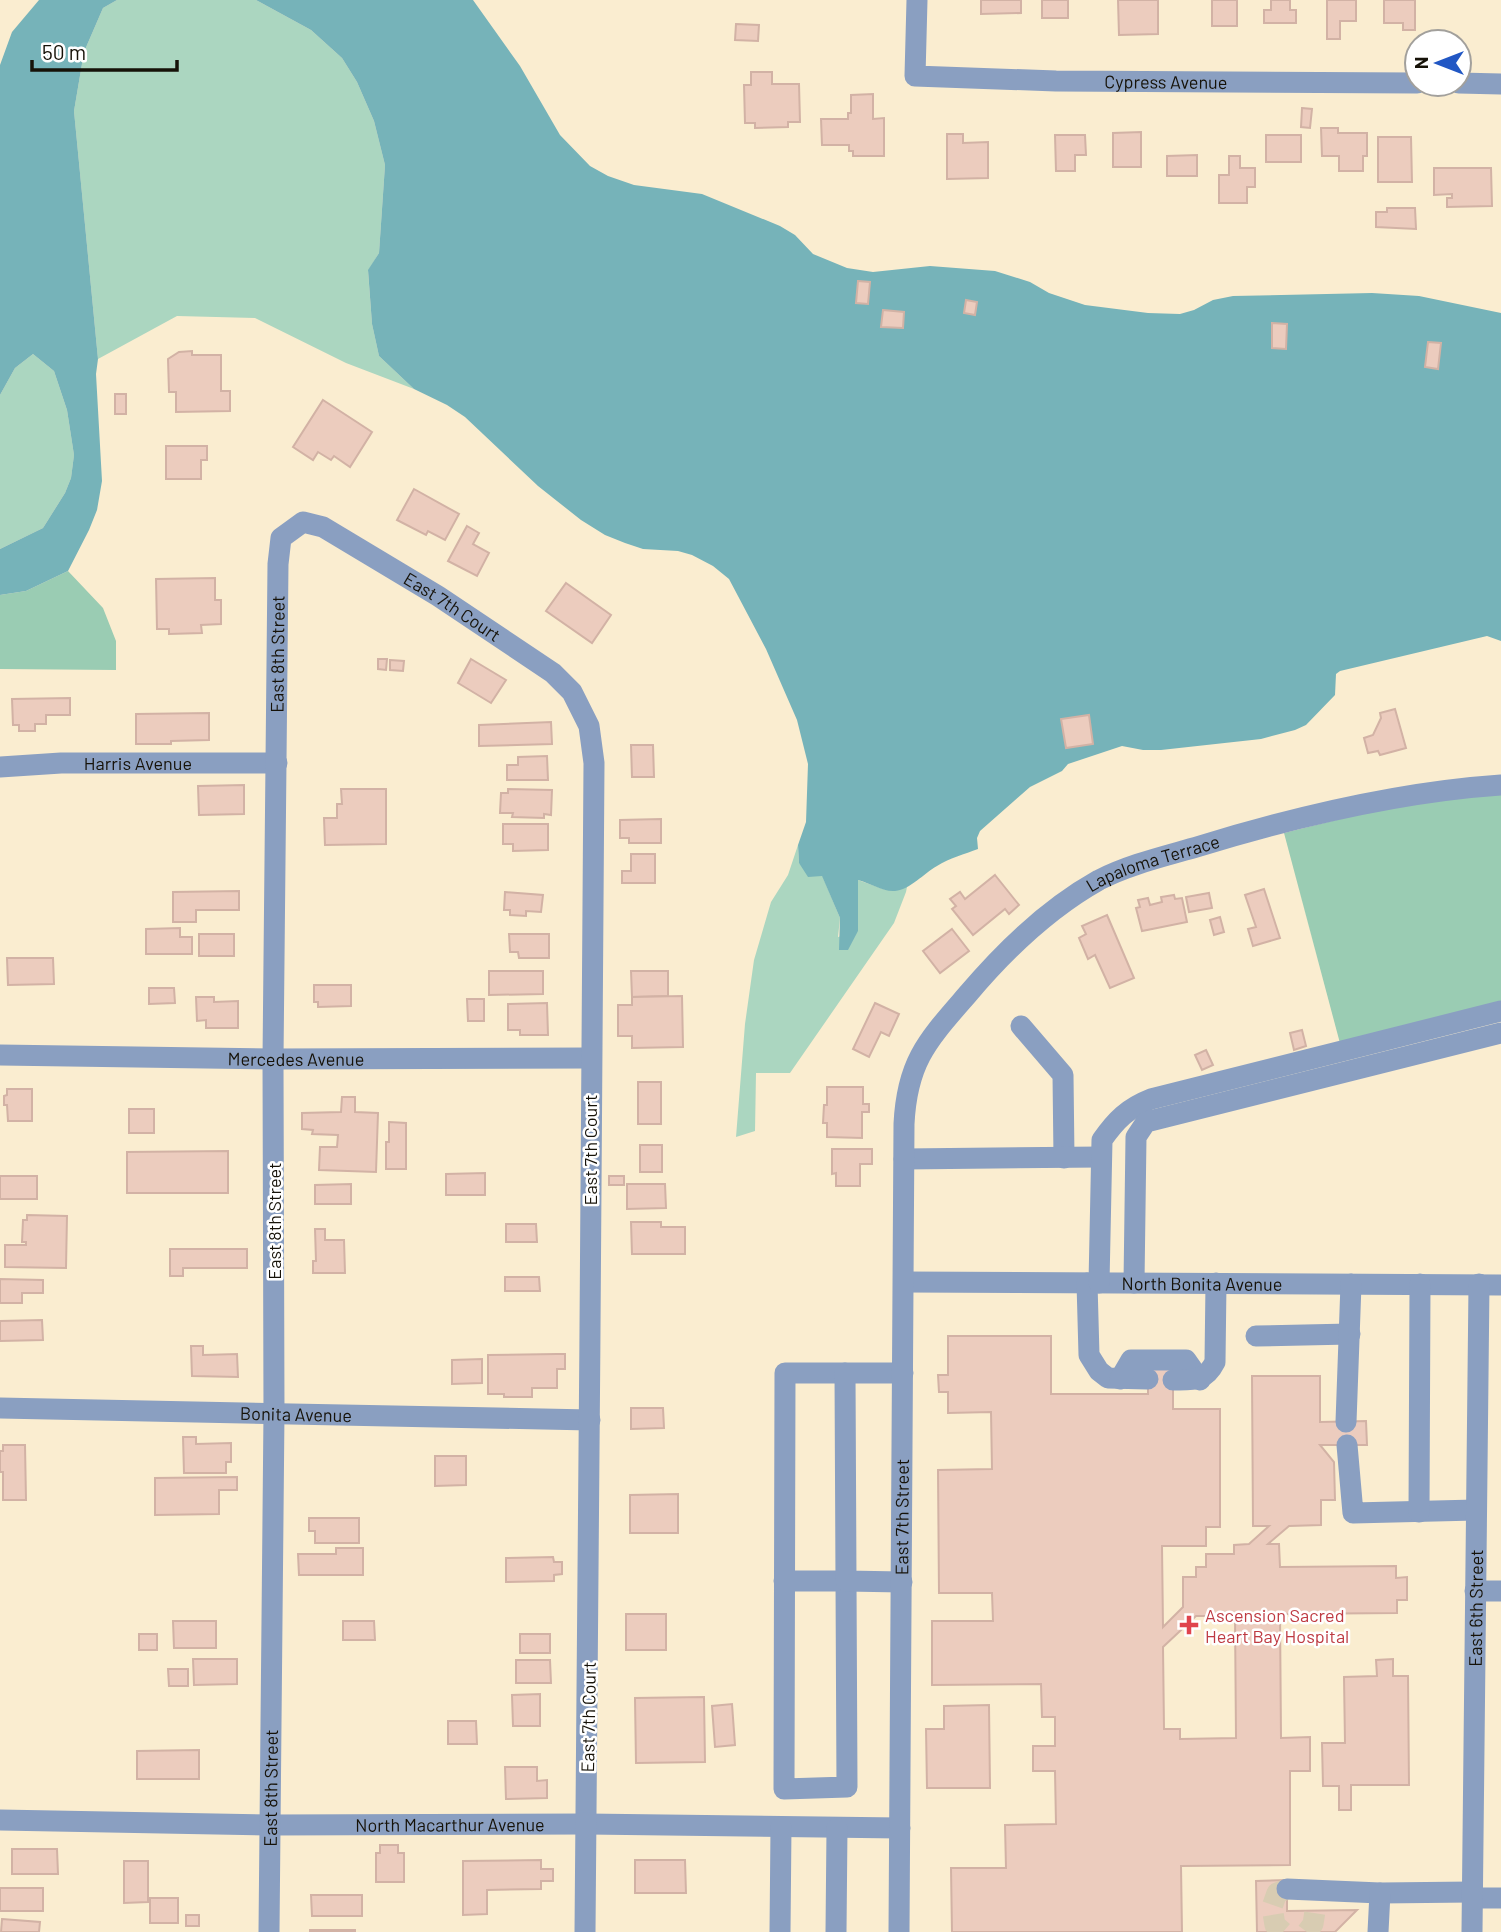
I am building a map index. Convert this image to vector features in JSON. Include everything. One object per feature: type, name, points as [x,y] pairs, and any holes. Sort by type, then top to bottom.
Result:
[{"type":"street","name":"Cypress Avenue","points":[[917,0],[915,76],[1042,80],[1403,83]]},
{"type":"street","points":[[1473,83],[1501,84]]},
{"type":"street","name":"East 8th Street","points":[[269,1932],[278,564],[281,538],[303,522]]},
{"type":"street","name":"East 7th Court","points":[[303,522],[324,527],[438,596],[553,673],[572,692],[589,726],[594,763],[585,1932]]},
{"type":"street","name":"Harris Avenue","points":[[0,767],[61,763],[277,763]]},
{"type":"street","name":"Lapaloma Terrace","points":[[905,1101],[909,1080],[918,1059],[934,1034],[970,991],[1022,938],[1077,894],[1101,880],[1136,865],[1211,842],[1358,805],[1430,792],[1501,785]]},
{"type":"street","points":[[1148,1379],[1108,1378],[1099,1371],[1089,1355],[1100,1223],[1102,1140],[1115,1121],[1133,1106],[1151,1099],[1501,1011]]},
{"type":"street","points":[[1021,1026],[1063,1075],[1064,1158]]},
{"type":"street","points":[[1133,1283],[1136,1137],[1146,1122],[1501,1033]]},
{"type":"street","name":"Mercedes Avenue","points":[[0,1055],[273,1059],[590,1058]]},
{"type":"street","name":"East 7th Street","points":[[899,1932],[905,1101]]},
{"type":"street","points":[[904,1159],[1101,1157]]},
{"type":"street","name":"North Bonita Avenue","points":[[904,1282],[1501,1284]]},
{"type":"street","points":[[1173,1380],[1200,1380],[1210,1372],[1215,1362],[1216,1283]]},
{"type":"street","points":[[1346,1422],[1350,1284]]},
{"type":"street","points":[[1419,1512],[1420,1284]]},
{"type":"street","name":"East 6th Street","points":[[1472,1932],[1479,1284]]},
{"type":"street","points":[[1256,1336],[1350,1334]]},
{"type":"street","points":[[1120,1379],[1131,1360],[1186,1360],[1200,1380]]},
{"type":"street","points":[[845,1373],[847,1787],[784,1789],[785,1373],[845,1373],[903,1373]]},
{"type":"street","name":"Bonita Avenue","points":[[0,1408],[590,1420]]},
{"type":"street","points":[[1347,1445],[1353,1513],[1476,1510]]},
{"type":"street","points":[[784,1581],[902,1582]]},
{"type":"street","points":[[1475,1591],[1501,1591]]},
{"type":"street","name":"North Macarthur Avenue","points":[[0,1820],[270,1825],[587,1824],[900,1828]]},
{"type":"street","points":[[780,1932],[781,1827]]},
{"type":"street","points":[[836,1932],[837,1828]]},
{"type":"street","points":[[1287,1889],[1316,1901],[1380,1893],[1501,1898]]},
{"type":"street","points":[[1378,1932],[1380,1893]]},
{"type":"green space","points":[[117,0],[256,0],[311,30],[342,58],[357,82],[374,121],[385,165],[379,253],[368,271],[372,324],[379,356],[414,389],[346,363],[255,318],[177,316],[98,359],[74,111],[84,52],[103,8]]},
{"type":"green space","points":[[33,354],[54,371],[67,410],[74,455],[71,478],[43,528],[0,549],[0,395],[15,368]]},
{"type":"green space","points":[[68,571],[103,608],[116,641],[116,670],[0,669],[0,595],[26,591]]},
{"type":"green space","points":[[1501,793],[1501,1006],[1341,1047],[1284,833],[1392,806]]},
{"type":"green space","points":[[798,845],[799,863],[822,875],[840,918],[838,937],[858,931],[858,880],[886,890],[907,887],[906,892],[894,923],[790,1073],[756,1073],[755,1131],[736,1137],[745,1024],[754,960],[771,902],[788,875]]},
{"type":"water","points":[[39,0],[117,0],[103,8],[84,52],[74,111],[98,359],[96,374],[102,481],[97,510],[68,571],[26,591],[0,595],[0,549],[43,528],[65,493],[71,478],[74,455],[67,410],[54,371],[33,354],[15,368],[0,395],[0,65],[12,32]]},
{"type":"water","points":[[256,0],[473,0],[520,66],[560,135],[590,166],[634,185],[702,194],[780,226],[795,235],[813,254],[847,268],[873,272],[930,266],[995,271],[1085,305],[1148,313],[1180,314],[1213,300],[1233,296],[1372,293],[1419,296],[1501,313],[1501,641],[1487,636],[1340,671],[1336,674],[1335,695],[1306,725],[1295,730],[1261,739],[1161,750],[1122,746],[1068,764],[1062,771],[1030,787],[980,831],[977,838],[978,849],[942,863],[901,890],[886,890],[858,880],[858,931],[848,950],[839,950],[840,918],[822,876],[808,877],[799,863],[798,845],[806,822],[808,764],[797,720],[766,649],[729,579],[713,566],[692,555],[678,551],[643,549],[605,535],[581,520],[538,486],[465,417],[414,389],[379,356],[372,324],[368,270],[379,253],[385,165],[374,121],[357,82],[342,58],[311,30]]},
{"type":"building","points":[[981,0],[1021,0],[1021,13],[981,14]]},
{"type":"building","points":[[1042,0],[1068,0],[1068,18],[1042,18]]},
{"type":"building","points":[[1118,0],[1158,0],[1158,34],[1119,35]]},
{"type":"building","points":[[1212,0],[1237,0],[1237,26],[1212,26]]},
{"type":"building","points":[[1271,0],[1290,0],[1290,10],[1296,10],[1296,23],[1264,23],[1264,10],[1271,10]]},
{"type":"building","points":[[1327,0],[1356,0],[1356,21],[1340,21],[1340,39],[1327,39]]},
{"type":"building","points":[[1384,0],[1415,0],[1415,28],[1403,28],[1403,23],[1384,23]]},
{"type":"building","points":[[736,24],[759,25],[758,41],[735,40]]},
{"type":"building","points":[[751,72],[772,72],[772,84],[799,84],[800,122],[788,122],[788,127],[755,128],[755,123],[745,123],[744,85],[751,85]]},
{"type":"building","points":[[873,94],[873,119],[884,118],[884,156],[853,156],[849,145],[822,145],[821,119],[848,119],[848,113],[851,113],[851,95]]},
{"type":"building","points":[[1302,108],[1312,109],[1310,128],[1301,127]]},
{"type":"building","points":[[1321,128],[1338,128],[1338,133],[1367,133],[1367,156],[1363,156],[1363,171],[1339,171],[1339,156],[1322,156]]},
{"type":"building","points":[[1141,132],[1141,167],[1113,167],[1113,133]]},
{"type":"building","points":[[947,134],[963,134],[963,143],[988,142],[988,178],[947,179]]},
{"type":"building","points":[[1055,135],[1085,135],[1086,155],[1075,155],[1075,171],[1056,171]]},
{"type":"building","points":[[1266,135],[1301,135],[1301,162],[1266,162]]},
{"type":"building","points":[[1378,137],[1411,137],[1412,182],[1378,182]]},
{"type":"building","points":[[1197,155],[1197,176],[1167,176],[1167,156]]},
{"type":"building","points":[[1229,156],[1240,156],[1240,168],[1255,168],[1255,187],[1247,187],[1247,203],[1219,203],[1219,175],[1229,175]]},
{"type":"building","points":[[1434,168],[1491,168],[1492,206],[1447,207],[1447,198],[1452,198],[1452,194],[1434,195]]},
{"type":"building","points":[[1387,208],[1415,208],[1416,229],[1376,227],[1376,212],[1387,212]]},
{"type":"building","points":[[858,281],[870,282],[868,304],[856,303]]},
{"type":"building","points":[[966,300],[977,302],[975,315],[964,313]]},
{"type":"building","points":[[883,310],[904,312],[903,328],[881,327]]},
{"type":"building","points":[[1272,323],[1287,324],[1286,349],[1272,348]]},
{"type":"building","points":[[1428,342],[1441,343],[1438,369],[1425,367]]},
{"type":"building","points":[[192,351],[192,355],[221,355],[221,391],[230,391],[230,411],[176,412],[176,392],[169,392],[168,359],[179,352]]},
{"type":"building","points":[[115,394],[126,394],[126,414],[115,414]]},
{"type":"building","points":[[323,400],[372,432],[350,467],[334,456],[331,460],[318,452],[313,460],[293,447]]},
{"type":"building","points":[[166,446],[207,446],[207,460],[201,460],[201,479],[166,479]]},
{"type":"building","points":[[414,489],[459,514],[445,540],[428,531],[426,535],[397,520]]},
{"type":"building","points":[[467,526],[479,533],[473,544],[489,553],[477,576],[448,561]]},
{"type":"building","points":[[215,578],[215,600],[221,600],[221,624],[201,625],[202,633],[169,634],[169,629],[157,629],[156,579]]},
{"type":"building","points":[[566,583],[611,615],[592,643],[546,611]]},
{"type":"building","points":[[378,659],[387,659],[386,670],[378,669]]},
{"type":"building","points":[[471,659],[506,680],[491,703],[458,683]]},
{"type":"building","points":[[390,660],[404,661],[403,671],[390,670]]},
{"type":"building","points":[[70,698],[70,715],[46,715],[46,724],[35,724],[35,731],[19,731],[19,725],[13,725],[12,699]]},
{"type":"building","points":[[1395,709],[1406,748],[1380,755],[1378,751],[1368,753],[1364,738],[1373,735],[1381,718],[1380,713]]},
{"type":"building","points":[[209,713],[209,740],[136,744],[136,714]]},
{"type":"building","points":[[1089,715],[1093,744],[1066,748],[1061,719]]},
{"type":"building","points":[[551,722],[552,744],[479,746],[479,725]]},
{"type":"building","points":[[631,745],[653,745],[654,777],[632,777]]},
{"type":"building","points":[[547,756],[548,780],[507,780],[507,765],[518,765],[518,757]]},
{"type":"building","points":[[244,785],[244,814],[199,815],[198,786]]},
{"type":"building","points":[[341,789],[386,789],[386,844],[325,845],[324,818],[337,818],[337,804],[342,804]]},
{"type":"building","points":[[508,789],[552,790],[551,815],[544,814],[544,818],[512,817],[513,813],[500,813],[501,793],[508,793]]},
{"type":"building","points":[[661,819],[661,843],[629,843],[629,838],[620,838],[620,820]]},
{"type":"building","points":[[503,824],[548,824],[548,850],[513,851],[513,844],[503,844]]},
{"type":"building","points":[[631,854],[655,854],[655,883],[622,883],[622,871],[631,871]]},
{"type":"building","points":[[995,875],[1019,905],[1009,914],[1005,909],[973,935],[952,909],[956,906],[950,899],[960,892],[965,899]]},
{"type":"building","points":[[1264,889],[1280,938],[1253,946],[1248,929],[1256,927],[1245,895]]},
{"type":"building","points":[[239,891],[239,910],[196,910],[196,922],[173,922],[173,892]]},
{"type":"building","points":[[505,892],[543,895],[541,912],[526,911],[526,916],[510,915],[510,910],[504,910]]},
{"type":"building","points":[[1209,893],[1212,908],[1189,912],[1186,897]]},
{"type":"building","points":[[1174,895],[1175,899],[1182,898],[1187,922],[1142,931],[1136,908],[1140,907],[1138,900],[1148,898],[1150,905],[1162,902],[1161,897]]},
{"type":"building","points":[[1107,915],[1134,978],[1110,988],[1095,955],[1088,959],[1079,938],[1086,934],[1082,926]]},
{"type":"building","points":[[1220,917],[1224,932],[1214,935],[1210,920]]},
{"type":"building","points":[[180,928],[180,937],[192,937],[192,954],[146,954],[146,929]]},
{"type":"building","points":[[952,929],[969,951],[940,973],[923,951]]},
{"type":"building","points":[[199,934],[234,934],[234,956],[199,956]]},
{"type":"building","points":[[509,934],[549,934],[549,958],[519,958],[518,952],[510,952]]},
{"type":"building","points":[[7,958],[53,958],[54,984],[8,985]]},
{"type":"building","points":[[489,971],[543,971],[543,994],[489,995]]},
{"type":"building","points":[[631,971],[668,971],[668,996],[632,997]]},
{"type":"building","points":[[314,985],[351,985],[351,1006],[318,1007],[318,1002],[314,1002]]},
{"type":"building","points":[[149,988],[174,988],[175,1003],[149,1004]]},
{"type":"building","points":[[682,996],[683,1047],[632,1048],[632,1036],[618,1036],[618,1005],[632,1005],[632,997]]},
{"type":"building","points":[[196,997],[214,997],[214,1002],[238,1001],[238,1028],[206,1028],[206,1020],[197,1021]]},
{"type":"building","points":[[467,999],[484,999],[484,1021],[468,1021]]},
{"type":"building","points":[[547,1003],[548,1035],[520,1035],[520,1030],[508,1030],[508,1004]]},
{"type":"building","points":[[875,1003],[899,1014],[889,1036],[881,1032],[869,1057],[853,1049]]},
{"type":"building","points":[[1302,1030],[1306,1046],[1294,1050],[1290,1033]]},
{"type":"building","points":[[1206,1050],[1213,1065],[1202,1070],[1195,1055]]},
{"type":"building","points":[[638,1082],[661,1082],[661,1124],[638,1124]]},
{"type":"building","points":[[827,1087],[863,1087],[863,1104],[869,1104],[869,1112],[862,1112],[862,1138],[827,1137],[827,1123],[823,1123]]},
{"type":"building","points":[[7,1089],[32,1089],[32,1121],[8,1121],[7,1105],[4,1105]]},
{"type":"building","points":[[342,1097],[355,1097],[355,1112],[378,1113],[376,1172],[319,1170],[320,1147],[337,1147],[338,1135],[312,1134],[313,1130],[302,1129],[302,1113],[341,1112]]},
{"type":"building","points":[[129,1109],[154,1109],[154,1133],[129,1133]]},
{"type":"building","points":[[389,1122],[406,1123],[406,1169],[386,1169]]},
{"type":"building","points":[[640,1145],[662,1145],[662,1172],[640,1172]]},
{"type":"building","points":[[832,1149],[872,1149],[872,1164],[860,1164],[860,1186],[836,1186],[836,1173],[832,1174]]},
{"type":"building","points":[[228,1151],[228,1193],[127,1193],[127,1152]]},
{"type":"building","points":[[485,1173],[485,1195],[446,1195],[446,1174]]},
{"type":"building","points":[[0,1176],[37,1176],[37,1199],[0,1199]]},
{"type":"building","points":[[609,1176],[624,1176],[624,1185],[609,1185]]},
{"type":"building","points":[[351,1184],[351,1204],[315,1204],[315,1185]]},
{"type":"building","points":[[627,1184],[665,1184],[666,1208],[627,1209]]},
{"type":"building","points":[[27,1215],[67,1216],[66,1268],[5,1267],[5,1245],[26,1245],[26,1242],[22,1242],[23,1220],[27,1220]]},
{"type":"building","points":[[631,1222],[661,1222],[661,1227],[685,1227],[685,1254],[632,1254]]},
{"type":"building","points":[[506,1224],[536,1224],[537,1242],[506,1242]]},
{"type":"building","points":[[315,1229],[325,1229],[325,1240],[344,1240],[345,1273],[313,1273],[313,1261],[316,1261]]},
{"type":"building","points":[[170,1249],[247,1249],[247,1268],[183,1268],[183,1276],[170,1276]]},
{"type":"building","points":[[505,1277],[539,1277],[540,1291],[505,1291]]},
{"type":"building","points":[[0,1279],[43,1280],[43,1293],[22,1293],[22,1303],[0,1303]]},
{"type":"building","points":[[42,1320],[43,1340],[0,1341],[0,1321]]},
{"type":"building","name":"Ascension Sacred Heart Bay Hospital","points":[[948,1336],[1051,1336],[1051,1394],[1148,1394],[1148,1365],[1173,1365],[1173,1409],[1220,1409],[1220,1527],[1206,1527],[1206,1546],[1162,1546],[1163,1627],[1183,1607],[1183,1577],[1196,1577],[1196,1567],[1206,1567],[1206,1554],[1234,1554],[1234,1545],[1249,1544],[1269,1526],[1253,1526],[1252,1376],[1320,1376],[1320,1422],[1366,1421],[1367,1445],[1320,1445],[1334,1462],[1335,1500],[1321,1500],[1321,1525],[1289,1526],[1268,1544],[1279,1544],[1280,1567],[1396,1566],[1396,1578],[1407,1577],[1407,1600],[1397,1600],[1397,1613],[1280,1614],[1281,1738],[1310,1737],[1310,1771],[1290,1771],[1290,1865],[1181,1866],[1182,1932],[952,1932],[951,1868],[1006,1868],[1005,1825],[1056,1824],[1055,1771],[1033,1771],[1033,1746],[1055,1746],[1055,1717],[1042,1717],[1041,1684],[932,1685],[932,1621],[993,1621],[992,1593],[939,1593],[938,1470],[992,1469],[991,1412],[948,1413],[948,1392],[939,1392],[938,1375],[948,1375]],"holes":[[[1196,1616],[1235,1616],[1236,1738],[1180,1739],[1180,1729],[1164,1729],[1163,1647]]]},
{"type":"building","points":[[191,1346],[203,1346],[203,1355],[237,1354],[238,1377],[192,1376]]},
{"type":"building","points":[[565,1354],[565,1369],[557,1369],[557,1388],[532,1388],[532,1397],[488,1394],[488,1355]]},
{"type":"building","points":[[482,1359],[482,1383],[452,1384],[452,1360]]},
{"type":"building","points":[[631,1408],[663,1408],[664,1428],[631,1429]]},
{"type":"building","points":[[183,1437],[196,1437],[196,1444],[231,1443],[231,1462],[226,1462],[226,1473],[184,1473]]},
{"type":"building","points":[[3,1445],[25,1445],[26,1500],[3,1500],[0,1451],[3,1451]]},
{"type":"building","points":[[435,1456],[466,1456],[466,1485],[435,1486]]},
{"type":"building","points":[[237,1477],[237,1490],[219,1490],[219,1514],[155,1515],[155,1478]]},
{"type":"building","points":[[678,1494],[678,1533],[630,1533],[630,1495]]},
{"type":"building","points":[[309,1518],[359,1518],[359,1543],[315,1543],[315,1531],[309,1531]]},
{"type":"building","points":[[336,1548],[363,1548],[363,1575],[299,1575],[298,1554],[336,1554]]},
{"type":"building","points":[[553,1557],[554,1562],[562,1562],[562,1574],[554,1575],[554,1581],[506,1582],[506,1558]]},
{"type":"building","points":[[626,1614],[666,1614],[666,1650],[626,1650]]},
{"type":"building","points":[[173,1621],[216,1621],[216,1648],[174,1648]]},
{"type":"building","points":[[343,1621],[374,1621],[375,1640],[343,1640]]},
{"type":"building","points":[[139,1634],[157,1634],[157,1650],[139,1650]]},
{"type":"building","points":[[520,1634],[550,1634],[550,1653],[520,1653]]},
{"type":"building","points":[[193,1659],[237,1659],[237,1684],[194,1685]]},
{"type":"building","name":"Ascension Sacred Heart Bay Hospital","points":[[1393,1659],[1393,1676],[1408,1676],[1409,1785],[1351,1785],[1351,1810],[1339,1810],[1339,1786],[1323,1786],[1322,1743],[1345,1743],[1344,1677],[1377,1676],[1376,1660]]},
{"type":"building","points":[[516,1660],[550,1660],[551,1683],[516,1683]]},
{"type":"building","points":[[168,1669],[188,1669],[188,1686],[169,1686]]},
{"type":"building","points":[[540,1694],[540,1726],[513,1726],[512,1695]]},
{"type":"building","points":[[704,1697],[705,1762],[636,1763],[635,1698]]},
{"type":"building","points":[[732,1704],[735,1745],[715,1747],[712,1706]]},
{"type":"building","points":[[989,1705],[990,1788],[927,1788],[926,1729],[944,1729],[944,1706]]},
{"type":"building","points":[[448,1721],[476,1721],[477,1744],[448,1744]]},
{"type":"building","points":[[199,1750],[199,1779],[137,1779],[137,1751]]},
{"type":"building","points":[[505,1767],[537,1767],[537,1781],[547,1780],[547,1798],[506,1799]]},
{"type":"building","points":[[380,1845],[398,1845],[398,1853],[404,1853],[404,1882],[376,1882],[376,1853],[380,1853]]},
{"type":"building","points":[[12,1849],[57,1849],[58,1874],[12,1874]]},
{"type":"building","points":[[541,1860],[541,1869],[553,1869],[553,1881],[541,1881],[541,1889],[487,1890],[487,1914],[463,1915],[463,1861]]},
{"type":"building","points":[[635,1860],[685,1860],[686,1893],[635,1893]]},
{"type":"building","points":[[124,1861],[148,1861],[148,1902],[124,1903]]},
{"type":"building","points":[[1287,1880],[1287,1911],[1357,1910],[1335,1932],[1257,1932],[1256,1881]]},
{"type":"building","points":[[0,1888],[43,1888],[43,1911],[0,1911]]},
{"type":"building","points":[[311,1895],[362,1895],[362,1916],[312,1916]]},
{"type":"building","points":[[150,1898],[178,1898],[178,1923],[150,1923]]},
{"type":"building","points":[[186,1915],[199,1915],[199,1926],[186,1926]]},
{"type":"building","points":[[2,1919],[40,1922],[39,1932],[1,1932]]},
{"type":"building","points":[[355,1930],[355,1932],[310,1932]]},
{"type":"tunnel","points":[[1283,1932],[1275,1925],[1272,1907],[1277,1893],[1287,1889]]},
{"type":"tunnel","points":[[1307,1932],[1313,1924],[1315,1911]]},
{"type":"place","name":"Ascension Sacred Heart Bay Hospital","points":[[1189,1625]]}]
